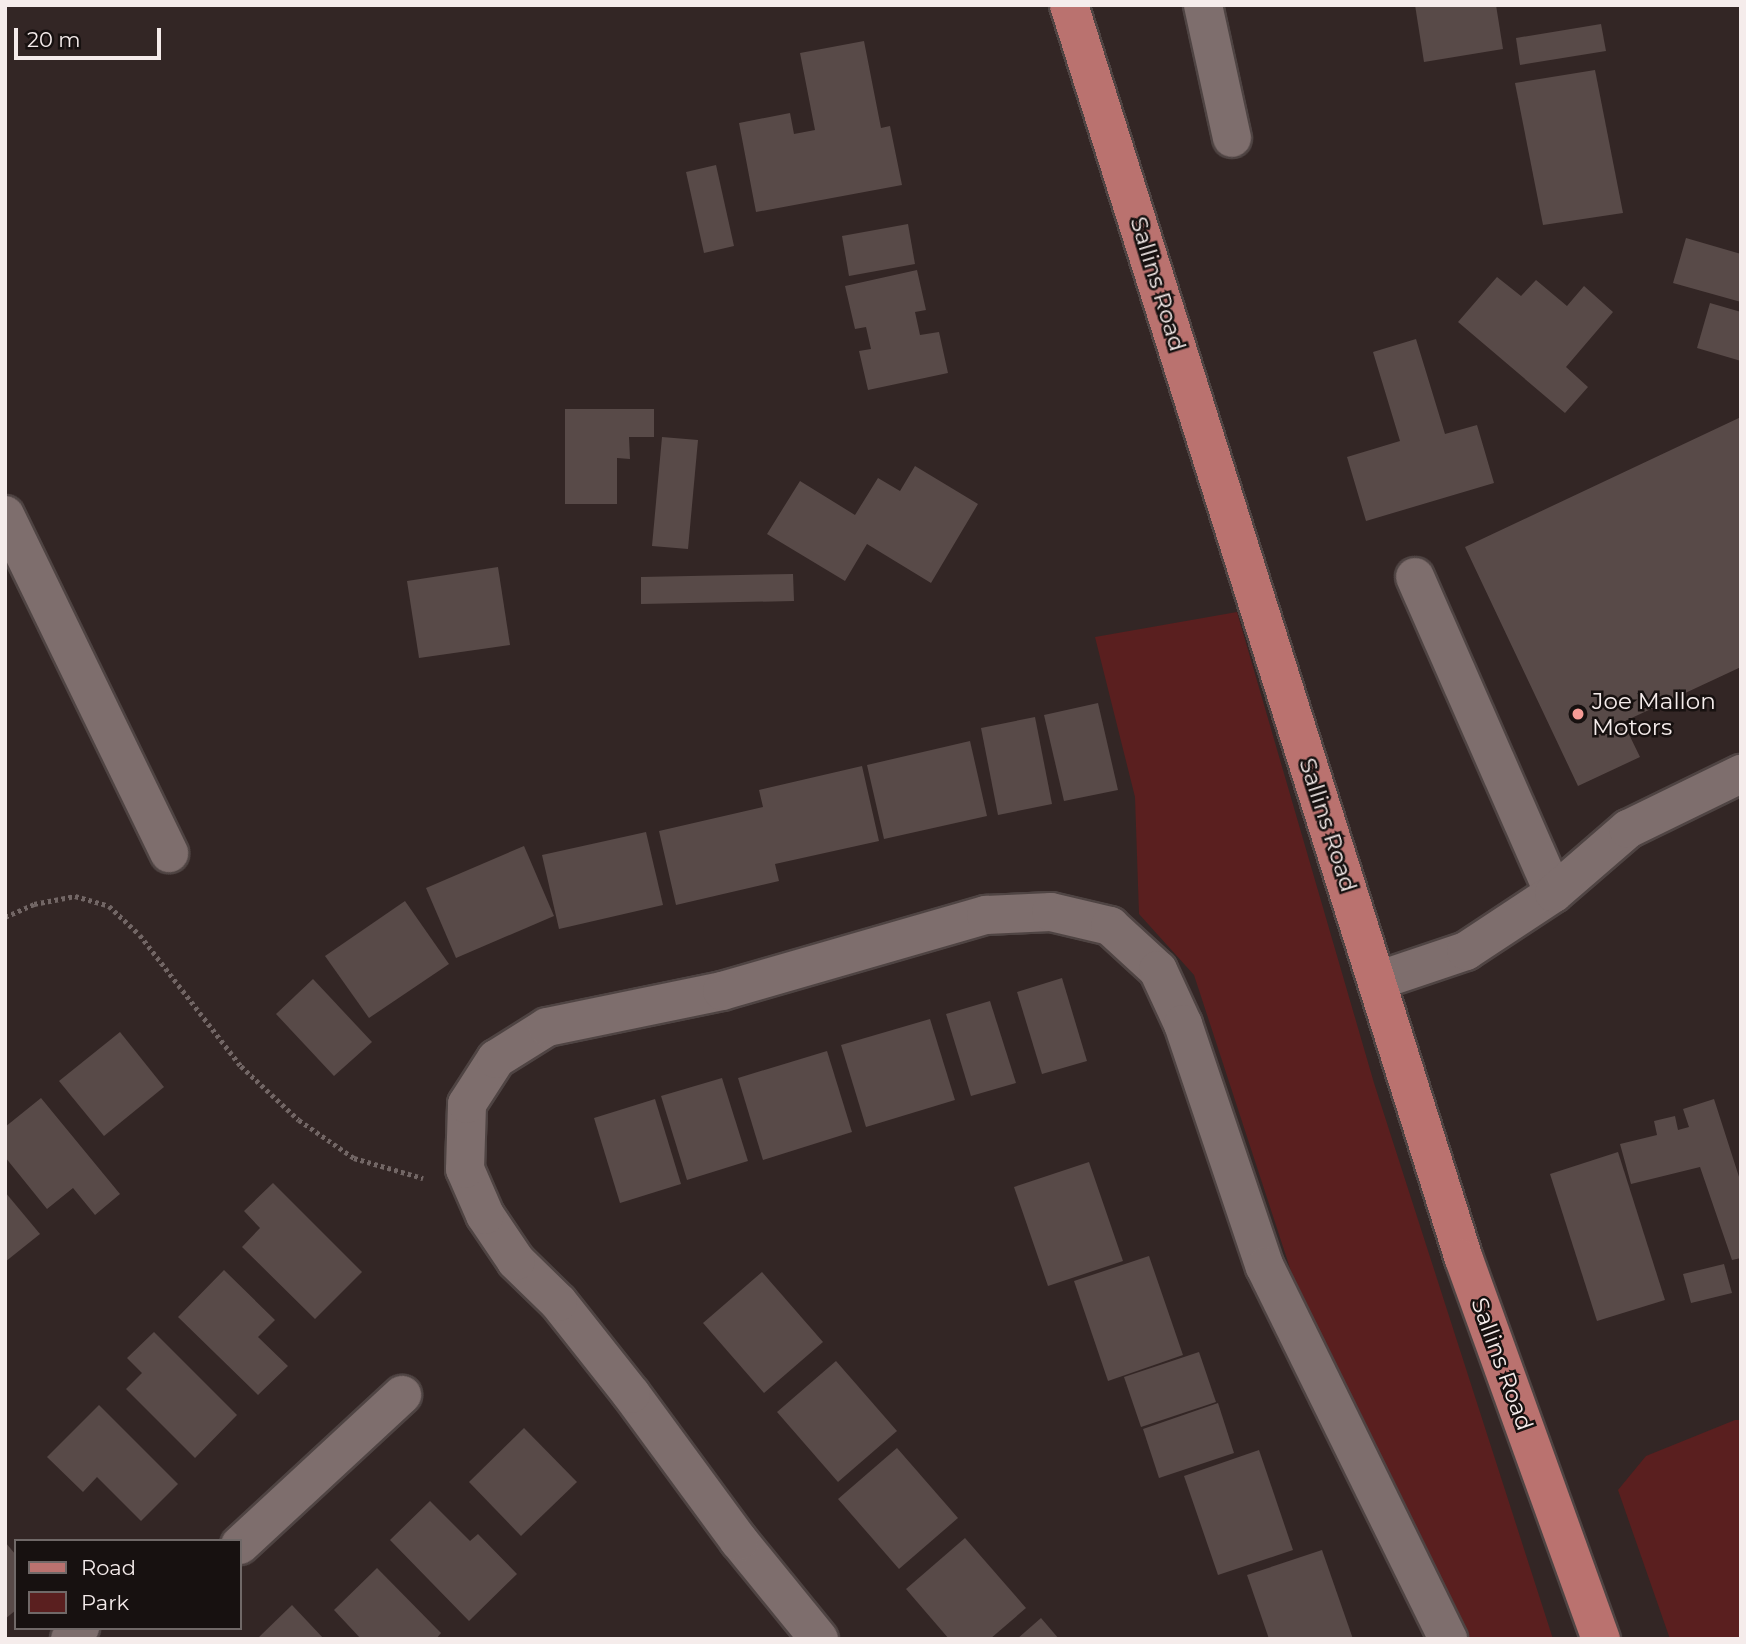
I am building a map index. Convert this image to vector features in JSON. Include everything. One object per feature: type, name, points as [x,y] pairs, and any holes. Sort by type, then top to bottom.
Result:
[{"type":"main road","name":"Sallins Road","points":[[1069,5],[1464,1259],[1601,1639]]},
{"type":"street","points":[[1203,5],[1232,138]]},
{"type":"street","points":[[5,515],[169,853]]},
{"type":"street","points":[[1415,577],[1554,892]]},
{"type":"street","points":[[1377,981],[1466,951],[1554,892],[1628,829],[1741,774]]},
{"type":"street","points":[[818,1639],[566,1312],[516,1261],[485,1215],[465,1169],[467,1104],[496,1059],[547,1027],[722,991],[986,915],[1052,912],[1110,926],[1158,970],[1183,1024],[1265,1268],[1448,1639]]},
{"type":"street","points":[[242,1543],[402,1395]]},
{"type":"path","points":[[5,917],[34,904],[75,897],[109,906],[140,935],[241,1066],[299,1120],[354,1158],[421,1178],[465,1169]]},
{"type":"green space","points":[[1237,612],[1374,1083],[1553,1639],[1462,1639],[1308,1323],[1194,975],[1139,914],[1135,797],[1095,637]]},
{"type":"green space","points":[[1735,1420],[1741,1420],[1741,1639],[1670,1639],[1618,1490],[1646,1456]]},
{"type":"building","points":[[1415,5],[1496,5],[1503,49],[1424,62]]},
{"type":"building","points":[[1601,24],[1606,51],[1520,65],[1516,38]]},
{"type":"building","points":[[864,41],[881,128],[890,126],[902,185],[756,212],[739,123],[790,113],[794,134],[815,130],[800,53]]},
{"type":"building","points":[[1595,70],[1623,213],[1543,225],[1515,83]]},
{"type":"building","points":[[716,165],[734,246],[704,253],[686,172]]},
{"type":"building","points":[[908,224],[915,264],[849,276],[842,236]]},
{"type":"building","points":[[1686,238],[1741,254],[1741,302],[1673,283]]},
{"type":"building","points":[[917,270],[926,310],[915,312],[920,335],[939,332],[948,373],[868,390],[859,351],[871,349],[866,327],[855,329],[845,286]]},
{"type":"building","points":[[1497,277],[1521,296],[1536,280],[1567,306],[1584,286],[1613,312],[1566,367],[1588,387],[1565,413],[1458,322]]},
{"type":"building","points":[[1710,303],[1741,312],[1741,361],[1697,348]]},
{"type":"building","points":[[1416,339],[1445,434],[1477,425],[1494,483],[1366,521],[1347,457],[1400,441],[1373,352]]},
{"type":"building","points":[[565,409],[654,409],[654,437],[629,437],[630,459],[617,458],[617,504],[565,504]]},
{"type":"building","points":[[1741,417],[1741,667],[1623,722],[1640,757],[1578,786],[1465,547]]},
{"type":"building","points":[[662,437],[698,440],[688,549],[652,546]]},
{"type":"building","points":[[915,466],[978,504],[931,583],[867,544],[845,581],[767,534],[800,481],[855,515],[878,478],[900,491]]},
{"type":"building","points":[[498,567],[510,645],[419,658],[407,581]]},
{"type":"building","points":[[793,574],[794,601],[641,604],[641,577]]},
{"type":"building","points":[[1098,703],[1118,790],[1064,801],[1044,715]]},
{"type":"building","points":[[1035,717],[1052,804],[998,815],[981,728]]},
{"type":"building","points":[[970,741],[987,816],[884,839],[867,765]]},
{"type":"building","points":[[862,766],[879,841],[775,864],[779,881],[676,905],[659,831],[763,807],[759,790]]},
{"type":"building","points":[[646,832],[663,905],[559,929],[542,855]]},
{"type":"building","points":[[524,846],[554,916],[456,958],[426,888]]},
{"type":"building","points":[[405,901],[449,964],[369,1018],[325,956]]},
{"type":"building","points":[[1062,978],[1087,1061],[1042,1074],[1017,992]]},
{"type":"building","points":[[313,979],[372,1042],[334,1076],[276,1014]]},
{"type":"building","points":[[990,1001],[1016,1083],[971,1096],[946,1014]]},
{"type":"building","points":[[930,1019],[955,1100],[866,1127],[841,1045]]},
{"type":"building","points":[[120,1032],[164,1087],[104,1136],[59,1081]]},
{"type":"building","points":[[827,1051],[852,1132],[763,1160],[738,1078]]},
{"type":"building","points":[[722,1078],[748,1161],[687,1180],[661,1096]]},
{"type":"building","points":[[41,1098],[120,1194],[95,1215],[73,1188],[47,1209],[5,1157],[5,1127]]},
{"type":"building","points":[[655,1099],[681,1184],[620,1203],[594,1118]]},
{"type":"building","points":[[1714,1099],[1741,1183],[1741,1258],[1732,1260],[1700,1167],[1631,1184],[1620,1144],[1657,1135],[1654,1121],[1675,1116],[1678,1130],[1689,1127],[1683,1109]]},
{"type":"building","points":[[1618,1152],[1665,1300],[1597,1321],[1550,1174]]},
{"type":"building","points":[[1089,1162],[1123,1261],[1048,1286],[1014,1187]]},
{"type":"building","points":[[273,1183],[362,1272],[315,1319],[242,1247],[260,1228],[244,1211]]},
{"type":"building","points":[[5,1192],[40,1234],[5,1262]]},
{"type":"building","points":[[1149,1256],[1183,1355],[1108,1381],[1074,1281]]},
{"type":"building","points":[[1724,1264],[1732,1293],[1691,1303],[1683,1274]]},
{"type":"building","points":[[224,1270],[275,1320],[258,1337],[288,1366],[258,1395],[178,1317]]},
{"type":"building","points":[[762,1272],[823,1342],[764,1393],[703,1323]]},
{"type":"building","points":[[154,1332],[237,1415],[195,1458],[126,1389],[142,1373],[127,1358]]},
{"type":"building","points":[[1199,1352],[1216,1402],[1141,1427],[1124,1377]]},
{"type":"building","points":[[836,1361],[897,1431],[838,1482],[777,1412]]},
{"type":"building","points":[[1218,1403],[1234,1453],[1159,1478],[1143,1429]]},
{"type":"building","points":[[99,1405],[178,1484],[141,1521],[97,1477],[83,1492],[47,1457]]},
{"type":"building","points":[[524,1428],[577,1482],[521,1536],[469,1482]]},
{"type":"building","points":[[897,1448],[958,1518],[899,1569],[838,1499]]},
{"type":"building","points":[[1259,1450],[1293,1550],[1218,1575],[1184,1476]]},
{"type":"building","points":[[430,1501],[470,1541],[478,1534],[517,1574],[469,1621],[390,1540]]},
{"type":"building","points":[[965,1538],[1026,1608],[990,1639],[949,1639],[906,1589]]},
{"type":"building","points":[[5,1542],[14,1553],[14,1612],[5,1619]]},
{"type":"building","points":[[1322,1550],[1353,1639],[1269,1639],[1247,1575]]},
{"type":"building","points":[[377,1568],[441,1633],[436,1639],[361,1639],[334,1610]]},
{"type":"building","points":[[292,1605],[324,1639],[257,1639]]},
{"type":"building","points":[[1041,1618],[1059,1639],[1017,1639]]},
{"type":"place","name":"Joe Mallon Motors","points":[[1578,714]]}]
